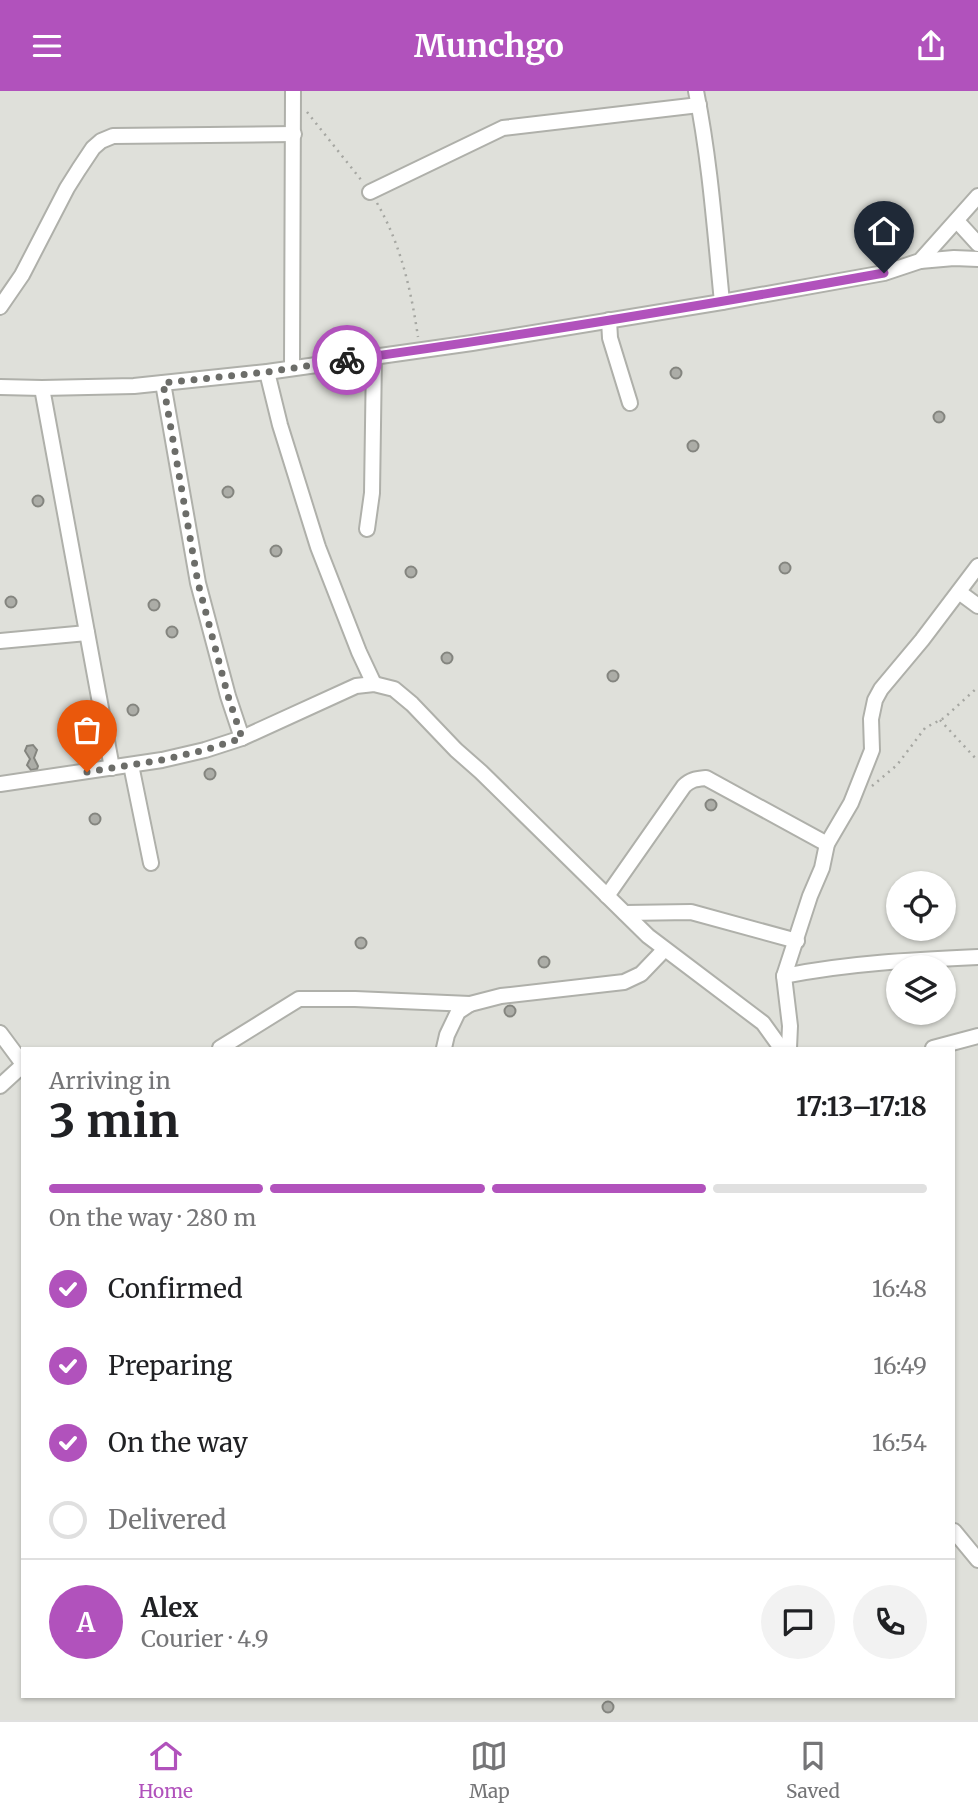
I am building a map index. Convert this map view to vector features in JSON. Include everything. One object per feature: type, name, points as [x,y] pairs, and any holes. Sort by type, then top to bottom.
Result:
[{"type":"street","points":[[292,368],[293,92]]},
{"type":"street","points":[[370,192],[503,128],[698,98],[708,162],[722,302]]},
{"type":"street","points":[[0,307],[22,275],[67,188],[93,148],[101,141],[113,136],[293,134]]},
{"type":"street","points":[[920,261],[978,196]]},
{"type":"street","points":[[957,221],[978,244]]},
{"type":"street","points":[[0,387],[134,386],[267,372],[722,302],[884,273],[920,261],[978,259]]},
{"type":"street","points":[[609,320],[610,338],[630,403]]},
{"type":"street","points":[[367,529],[373,493],[374,356]]},
{"type":"street","points":[[267,372],[280,425],[318,547],[374,684]]},
{"type":"street","points":[[163,383],[198,583],[242,738]]},
{"type":"street","points":[[42,388],[112,768]]},
{"type":"street","points":[[789,1047],[790,1026],[784,976],[822,868],[827,844],[851,803],[872,750],[871,719],[874,700],[978,566]]},
{"type":"street","points":[[959,592],[978,606]]},
{"type":"street","points":[[0,641],[87,633]]},
{"type":"street","points":[[0,784],[131,765],[205,750],[242,738],[356,686],[374,684],[394,689],[412,703],[456,750],[664,950],[763,1023],[780,1047]]},
{"type":"street","points":[[131,765],[151,863]]},
{"type":"street","points":[[607,896],[684,786],[697,779],[706,778],[827,844]]},
{"type":"street","points":[[625,913],[691,912],[797,940]]},
{"type":"street","points":[[222,1047],[299,999],[470,1004],[501,996],[624,982],[641,974],[664,950]]},
{"type":"street","points":[[784,976],[818,969],[884,962],[978,957]]},
{"type":"street","points":[[444,1047],[458,1012],[470,1004]]},
{"type":"street","points":[[0,1033],[21,1061]]},
{"type":"street","points":[[937,1047],[978,1036]]},
{"type":"street","points":[[0,1086],[21,1066]]},
{"type":"street","points":[[955,1532],[978,1560]]},
{"type":"path","points":[[293,92],[370,192],[387,220],[406,271],[419,350]]},
{"type":"path","points":[[869,788],[897,765],[925,729],[940,720],[978,687]]},
{"type":"path","points":[[940,720],[978,761]]},
{"type":"building","points":[[676,367],[682,373],[676,379],[670,373]]},
{"type":"building","points":[[939,411],[945,417],[939,423],[933,417]]},
{"type":"building","points":[[693,440],[699,446],[693,452],[687,446]]},
{"type":"building","points":[[228,486],[234,492],[228,498],[222,492]]},
{"type":"building","points":[[38,495],[44,501],[38,507],[32,501]]},
{"type":"building","points":[[276,545],[282,551],[276,557],[270,551]]},
{"type":"building","points":[[785,562],[791,568],[785,574],[779,568]]},
{"type":"building","points":[[411,566],[417,572],[411,578],[405,572]]},
{"type":"building","points":[[11,596],[17,602],[11,608],[5,602]]},
{"type":"building","points":[[154,599],[160,605],[154,611],[148,605]]},
{"type":"building","points":[[172,626],[178,632],[172,638],[166,632]]},
{"type":"building","points":[[447,653],[451,654],[451,662],[447,663],[443,662],[442,658],[443,654]]},
{"type":"building","points":[[613,670],[619,676],[613,682],[607,676]]},
{"type":"building","points":[[133,704],[139,710],[133,716],[127,710]]},
{"type":"building","points":[[33,745],[37,750],[34,758],[38,766],[37,769],[31,770],[27,765],[30,759],[25,751],[27,746]]},
{"type":"building","points":[[210,769],[214,770],[214,778],[210,779],[206,778],[205,774],[206,770]]},
{"type":"building","points":[[711,800],[715,801],[715,809],[711,810],[707,809],[706,805],[707,801]]},
{"type":"building","points":[[95,813],[101,819],[95,825],[89,819]]},
{"type":"building","points":[[361,937],[367,943],[361,949],[355,943]]},
{"type":"building","points":[[544,956],[550,962],[544,968],[538,962]]},
{"type":"building","points":[[510,1005],[516,1011],[510,1017],[504,1011]]},
{"type":"building","points":[[608,1701],[614,1707],[608,1713],[602,1707]]},
{"type":"way so far","points":[[87,772],[162,760],[242,738],[198,583],[163,383],[347,360]]},
{"type":"route","points":[[347,360],[472,343],[884,273]]}]
